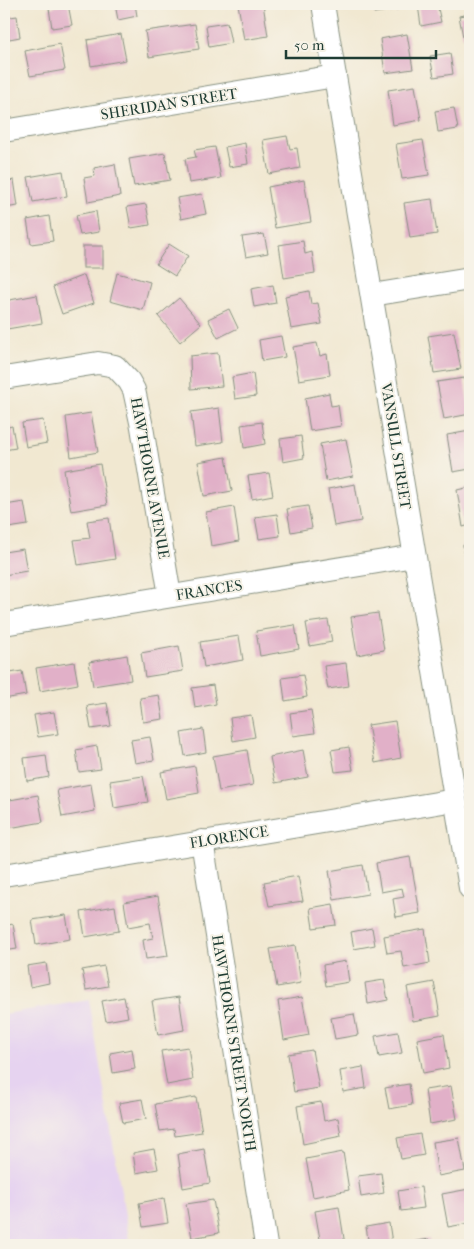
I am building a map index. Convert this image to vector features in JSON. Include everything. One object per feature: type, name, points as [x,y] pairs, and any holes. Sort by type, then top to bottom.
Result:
[{"type":"street","name":"VANSULL STREET","points":[[323,4],[470,888]]},
{"type":"street","name":"SHERIDAN STREET","points":[[4,131],[335,76]]},
{"type":"street","points":[[372,295],[470,279]]},
{"type":"street","name":"HAWTHORNE AVENUE","points":[[4,378],[98,363],[115,366],[129,381],[134,390],[170,596]]},
{"type":"street","name":"FRANCES","points":[[4,624],[414,556]]},
{"type":"street","name":"FLORENCE","points":[[4,874],[455,800]]},
{"type":"street","name":"HAWTHORNE STREET NORTH","points":[[202,841],[266,1245]]},
{"type":"shaded area","points":[[89,1000],[130,1245],[4,1245],[4,1014]]},
{"type":"building","points":[[68,4],[72,25],[52,28],[49,8]]},
{"type":"building","points":[[115,4],[135,4],[137,16],[118,20]]},
{"type":"building","points":[[238,4],[263,4],[268,36],[244,40]]},
{"type":"building","points":[[373,4],[401,4],[402,9],[374,13]]},
{"type":"building","points":[[437,4],[441,22],[421,26],[418,5]]},
{"type":"building","points":[[470,14],[470,35],[463,37],[459,16]]},
{"type":"building","points":[[17,16],[20,37],[4,40],[4,18]]},
{"type":"building","points":[[227,23],[231,43],[209,47],[206,26]]},
{"type":"building","points":[[195,24],[199,49],[149,57],[145,31]]},
{"type":"building","points":[[121,34],[126,60],[91,66],[87,40]]},
{"type":"building","points":[[407,34],[413,69],[385,73],[380,39]]},
{"type":"building","points":[[60,44],[65,70],[30,76],[25,51]]},
{"type":"building","points":[[450,53],[453,74],[434,77],[430,56]]},
{"type":"building","points":[[415,86],[421,120],[393,125],[388,90]]},
{"type":"building","points":[[454,108],[458,129],[438,132],[435,111]]},
{"type":"building","points":[[287,136],[290,149],[297,148],[300,168],[269,174],[263,140]]},
{"type":"building","points":[[423,140],[429,175],[402,179],[396,144]]},
{"type":"building","points":[[245,143],[248,164],[229,167],[225,147]]},
{"type":"building","points":[[215,147],[221,178],[189,183],[185,159],[196,157],[194,150]]},
{"type":"building","points":[[165,153],[170,180],[134,186],[129,159]]},
{"type":"building","points":[[115,164],[120,196],[88,202],[84,178],[95,176],[94,168]]},
{"type":"building","points":[[63,171],[67,196],[33,202],[28,177]]},
{"type":"building","points":[[14,180],[18,206],[4,208],[4,182]]},
{"type":"building","points":[[304,180],[311,222],[275,228],[268,187]]},
{"type":"building","points":[[202,194],[206,214],[181,219],[177,198]]},
{"type":"building","points":[[432,199],[437,234],[410,238],[404,203]]},
{"type":"building","points":[[146,204],[150,225],[131,228],[127,207]]},
{"type":"building","points":[[96,211],[99,232],[80,235],[76,215]]},
{"type":"building","points":[[49,216],[53,241],[31,244],[27,220]]},
{"type":"building","points":[[264,234],[268,253],[246,257],[242,237]]},
{"type":"building","points":[[303,241],[305,254],[312,252],[315,273],[284,278],[279,245]]},
{"type":"building","points":[[169,244],[188,256],[175,276],[156,264]]},
{"type":"building","points":[[83,246],[103,246],[103,268],[83,268]]},
{"type":"building","points":[[117,273],[150,282],[143,310],[110,301]]},
{"type":"building","points":[[84,275],[94,303],[62,314],[53,287]]},
{"type":"building","points":[[273,285],[276,303],[254,307],[251,289]]},
{"type":"building","points":[[309,291],[311,304],[318,303],[322,324],[291,329],[285,296]]},
{"type":"building","points":[[37,295],[42,323],[7,329],[4,301]]},
{"type":"building","points":[[179,298],[201,324],[180,342],[158,316]]},
{"type":"building","points":[[229,309],[238,328],[218,338],[208,319]]},
{"type":"building","points":[[454,332],[461,369],[434,373],[428,336]]},
{"type":"building","points":[[281,336],[285,357],[262,361],[259,340]]},
{"type":"building","points":[[317,343],[320,356],[327,354],[330,375],[299,380],[293,347]]},
{"type":"building","points":[[218,353],[222,386],[191,389],[190,356]]},
{"type":"building","points":[[253,373],[256,396],[235,399],[232,377]]},
{"type":"building","points":[[464,378],[470,414],[444,419],[437,382]]},
{"type":"building","points":[[329,393],[331,406],[338,405],[341,426],[310,431],[305,398]]},
{"type":"building","points":[[219,408],[223,442],[195,446],[191,412]]},
{"type":"building","points":[[91,413],[98,452],[71,457],[66,417]]},
{"type":"building","points":[[43,420],[47,443],[26,447],[22,423]]},
{"type":"building","points":[[262,422],[265,444],[244,448],[241,425]]},
{"type":"building","points":[[12,426],[16,448],[4,450],[4,428]]},
{"type":"building","points":[[470,431],[470,469],[453,472],[447,435]]},
{"type":"building","points":[[301,436],[304,458],[283,462],[280,439]]},
{"type":"building","points":[[346,439],[353,476],[326,481],[320,444]]},
{"type":"building","points":[[226,457],[232,491],[204,496],[198,462]]},
{"type":"building","points":[[100,464],[107,505],[71,511],[64,470]]},
{"type":"building","points":[[269,473],[273,495],[252,499],[248,476]]},
{"type":"building","points":[[355,484],[361,521],[334,526],[328,489]]},
{"type":"building","points":[[470,487],[470,525],[463,527],[457,490]]},
{"type":"building","points":[[24,502],[28,525],[8,528],[5,505]]},
{"type":"building","points":[[308,506],[312,528],[291,532],[287,509]]},
{"type":"building","points":[[234,507],[239,541],[211,546],[206,512]]},
{"type":"building","points":[[277,514],[280,536],[259,539],[255,517]]},
{"type":"building","points":[[109,518],[115,559],[78,565],[74,540],[90,538],[87,521]]},
{"type":"building","points":[[470,544],[470,585],[469,585],[463,545]]},
{"type":"building","points":[[23,549],[27,571],[4,575],[4,552]]},
{"type":"building","points":[[378,613],[384,650],[357,655],[351,617]]},
{"type":"building","points":[[328,620],[332,642],[310,646],[306,623]]},
{"type":"building","points":[[295,625],[299,649],[260,656],[256,631]]},
{"type":"building","points":[[239,636],[243,660],[204,667],[200,642]]},
{"type":"building","points":[[179,646],[183,671],[145,677],[141,653]]},
{"type":"building","points":[[127,655],[131,680],[93,686],[89,662]]},
{"type":"building","points":[[74,662],[78,684],[40,691],[36,668]]},
{"type":"building","points":[[346,663],[349,686],[328,689],[324,666]]},
{"type":"building","points":[[22,671],[26,695],[4,699],[4,674]]},
{"type":"building","points":[[303,675],[307,697],[285,701],[282,678]]},
{"type":"building","points":[[213,685],[216,704],[195,708],[192,688]]},
{"type":"building","points":[[159,695],[163,719],[143,722],[140,698]]},
{"type":"building","points":[[107,703],[111,726],[91,729],[87,706]]},
{"type":"building","points":[[311,710],[315,733],[293,736],[290,713]]},
{"type":"building","points":[[54,712],[58,734],[38,737],[34,715]]},
{"type":"building","points":[[251,715],[255,737],[233,741],[230,718]]},
{"type":"building","points":[[395,721],[401,758],[375,763],[368,725]]},
{"type":"building","points":[[203,729],[206,752],[185,756],[181,733]]},
{"type":"building","points":[[150,737],[154,760],[135,763],[131,740]]},
{"type":"building","points":[[97,746],[101,769],[79,772],[76,750]]},
{"type":"building","points":[[349,747],[353,770],[335,772],[331,750]]},
{"type":"building","points":[[247,750],[253,785],[219,791],[213,756]]},
{"type":"building","points":[[303,750],[308,777],[275,783],[270,757]]},
{"type":"building","points":[[46,755],[49,777],[27,781],[24,758]]},
{"type":"building","points":[[195,766],[199,793],[166,799],[161,772]]},
{"type":"building","points":[[143,776],[148,802],[114,808],[110,781]]},
{"type":"building","points":[[91,784],[95,811],[62,817],[57,790]]},
{"type":"building","points":[[38,795],[43,822],[9,828],[4,801]]},
{"type":"building","points":[[410,857],[420,913],[396,917],[393,899],[404,897],[402,888],[381,892],[376,863]]},
{"type":"building","points":[[363,865],[368,894],[334,900],[329,871]]},
{"type":"building","points":[[298,876],[303,901],[269,906],[264,882]]},
{"type":"building","points":[[158,896],[168,956],[146,959],[143,940],[153,938],[150,923],[128,927],[124,902]]},
{"type":"building","points":[[333,904],[336,925],[313,928],[310,908]]},
{"type":"building","points":[[115,906],[119,931],[85,937],[81,912]]},
{"type":"building","points":[[66,915],[70,939],[36,945],[32,920]]},
{"type":"building","points":[[13,924],[17,949],[4,951],[4,926]]},
{"type":"building","points":[[372,928],[375,945],[354,949],[351,932]]},
{"type":"building","points":[[425,929],[430,963],[404,968],[401,951],[387,953],[384,936]]},
{"type":"building","points":[[295,945],[301,983],[277,987],[270,949]]},
{"type":"building","points":[[346,961],[349,982],[326,986],[323,965]]},
{"type":"building","points":[[46,963],[49,983],[30,987],[27,966]]},
{"type":"building","points":[[104,966],[108,986],[86,990],[82,970]]},
{"type":"building","points":[[384,980],[388,1000],[368,1004],[365,983]]},
{"type":"building","points":[[434,982],[440,1016],[413,1021],[407,987]]},
{"type":"building","points":[[124,997],[128,1017],[106,1021],[102,1001]]},
{"type":"building","points":[[179,997],[184,1030],[158,1035],[152,1001]]},
{"type":"building","points":[[302,997],[309,1035],[284,1040],[278,1001]]},
{"type":"building","points":[[354,1014],[358,1035],[335,1039],[331,1018]]},
{"type":"building","points":[[398,1032],[402,1053],[379,1057],[375,1036]]},
{"type":"building","points":[[444,1034],[449,1068],[423,1073],[417,1039]]},
{"type":"building","points":[[188,1047],[193,1080],[167,1085],[161,1051]]},
{"type":"building","points":[[132,1049],[135,1069],[113,1073],[110,1053]]},
{"type":"building","points":[[312,1050],[319,1088],[294,1092],[288,1054]]},
{"type":"building","points":[[363,1067],[366,1088],[343,1092],[340,1071]]},
{"type":"building","points":[[409,1084],[412,1105],[389,1109],[385,1088]]},
{"type":"building","points":[[451,1086],[457,1119],[430,1124],[425,1090]]},
{"type":"building","points":[[196,1097],[202,1132],[175,1136],[174,1129],[160,1131],[155,1104]]},
{"type":"building","points":[[142,1099],[146,1119],[123,1123],[119,1103]]},
{"type":"building","points":[[321,1102],[324,1121],[338,1118],[341,1136],[303,1144],[297,1106]]},
{"type":"building","points":[[420,1134],[424,1155],[401,1159],[397,1138]]},
{"type":"building","points":[[459,1138],[465,1171],[438,1176],[433,1142]]},
{"type":"building","points":[[154,1149],[158,1169],[136,1173],[133,1153]]},
{"type":"building","points":[[204,1149],[210,1183],[183,1188],[178,1154]]},
{"type":"building","points":[[343,1152],[349,1190],[313,1197],[306,1159]]},
{"type":"building","points":[[381,1173],[384,1193],[361,1197],[358,1176]]},
{"type":"building","points":[[421,1187],[424,1208],[401,1211],[398,1191]]},
{"type":"building","points":[[469,1189],[470,1223],[448,1227],[442,1194]]},
{"type":"building","points":[[164,1198],[168,1223],[143,1227],[139,1203]]},
{"type":"building","points":[[213,1200],[219,1233],[192,1238],[186,1204]]},
{"type":"building","points":[[339,1207],[345,1245],[321,1245],[315,1211]]},
{"type":"building","points":[[389,1223],[392,1243],[369,1245],[366,1227]]},
{"type":"building","points":[[429,1239],[430,1245],[406,1245],[406,1243]]}]
